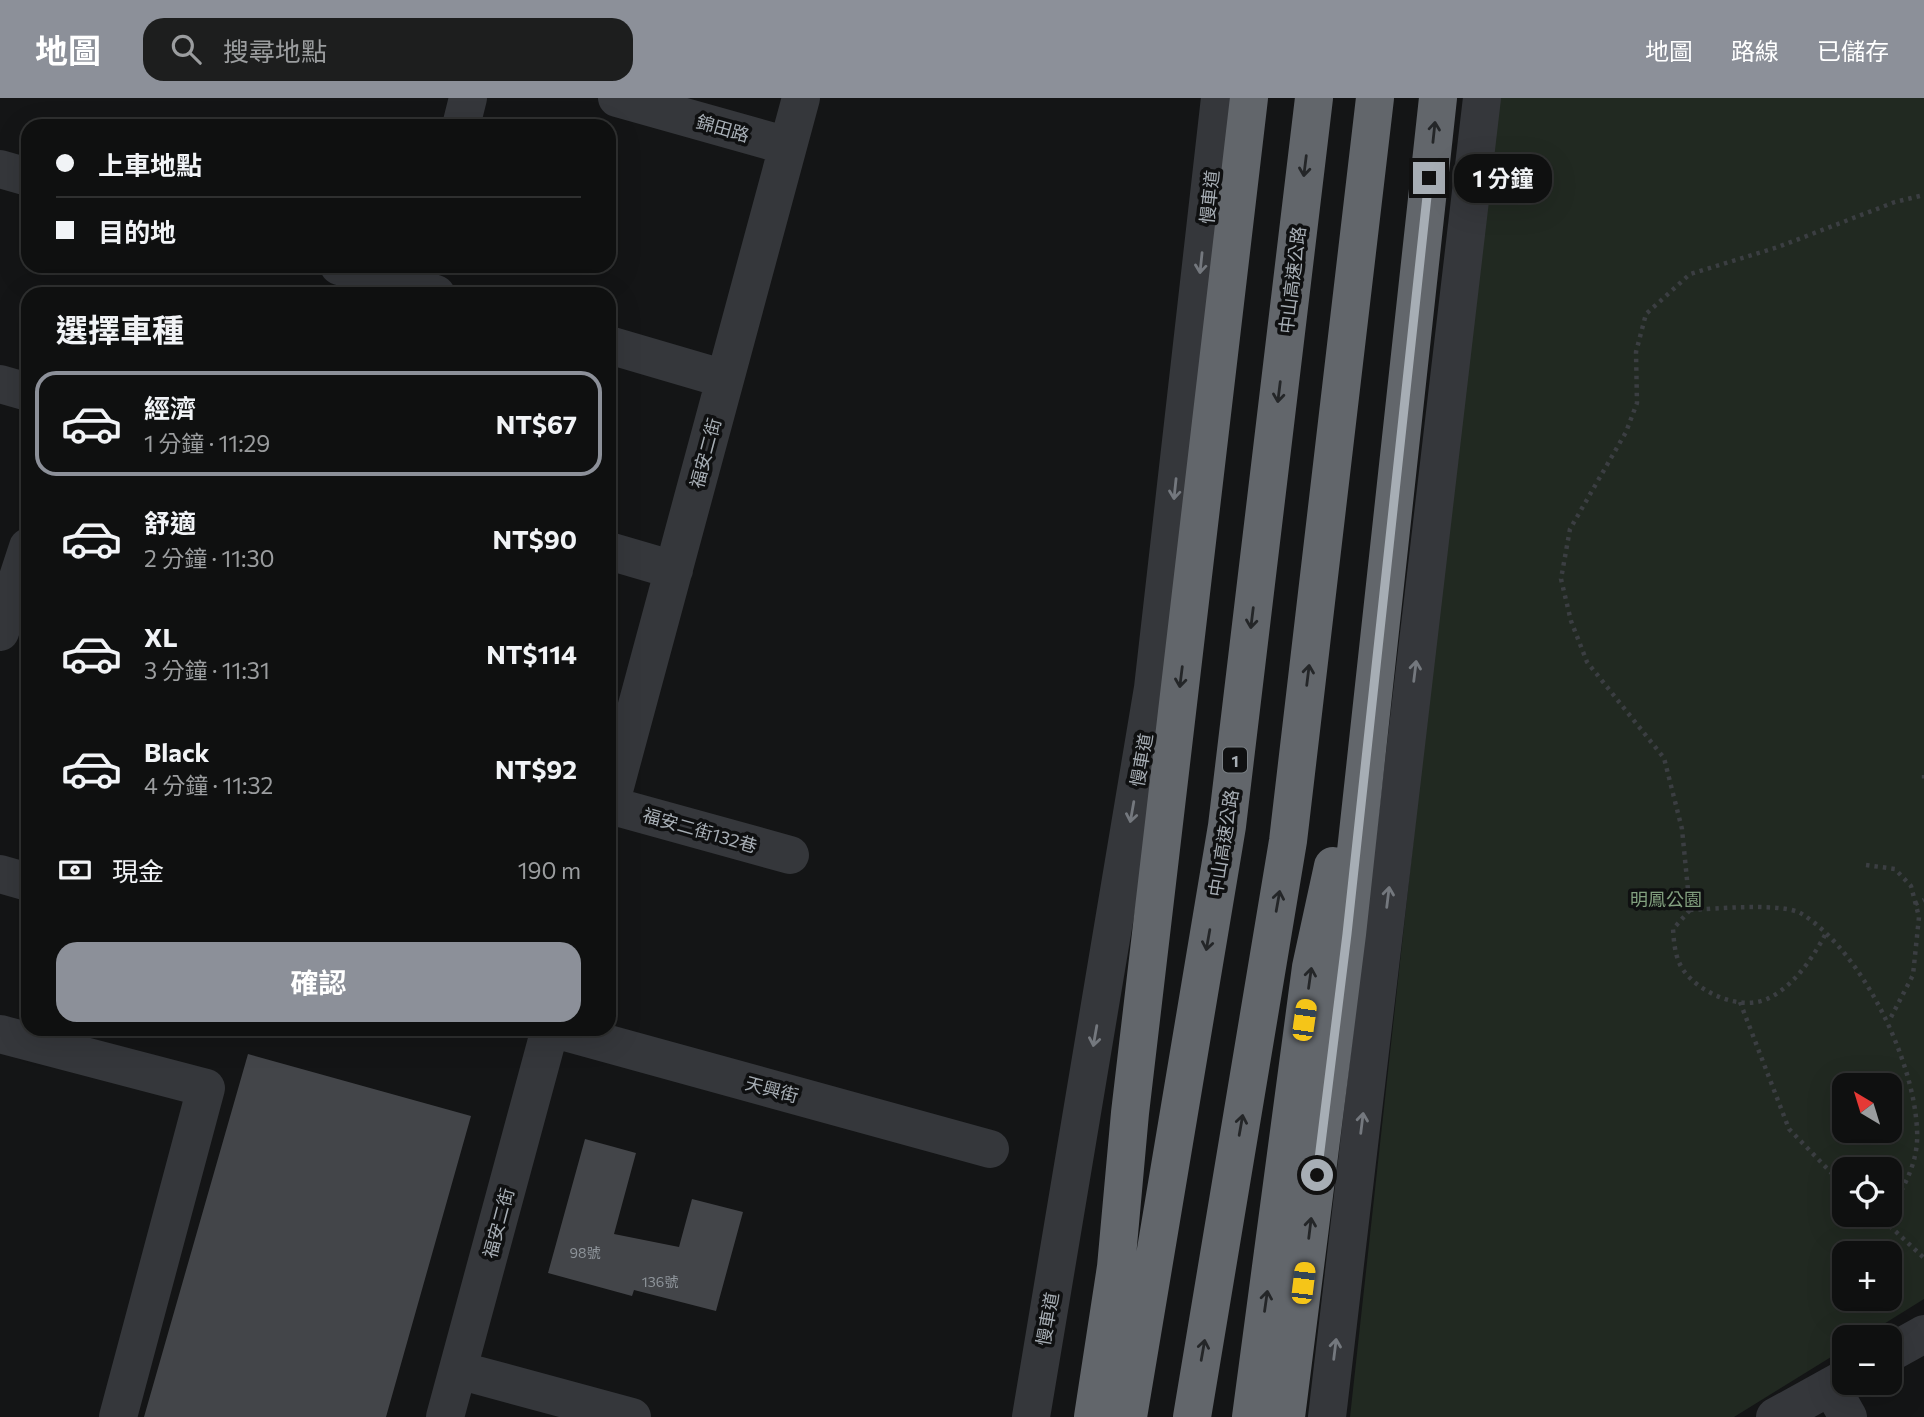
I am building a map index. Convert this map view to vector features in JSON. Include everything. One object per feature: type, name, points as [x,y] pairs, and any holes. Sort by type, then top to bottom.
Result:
[{"type":"highway","points":[[1093,1417],[1116,1267],[1130,1113],[1250,98]]},
{"type":"highway","name":"中山高速公路","points":[[1128,1417],[1227,826],[1314,98]]},
{"type":"highway","points":[[1192,1417],[1288,841],[1375,98]]},
{"type":"highway","points":[[1286,1417],[1347,934],[1438,98]]},
{"type":"highway","points":[[1251,1417],[1311,967],[1371,712]]},
{"type":"highway","points":[[1067,1417],[1130,1113]]},
{"type":"street","points":[[463,119],[468,98]]},
{"type":"street","name":"錦田路","points":[[617,98],[788,146]]},
{"type":"street","name":"福安二街","points":[[616,781],[802,98]]},
{"type":"street","name":"慢車道","points":[[1031,1417],[1153,688],[1220,98]]},
{"type":"street","points":[[1327,1417],[1482,98]]},
{"type":"street","points":[[0,169],[21,175]]},
{"type":"street","points":[[369,273],[424,286]]},
{"type":"street","points":[[616,347],[725,379]]},
{"type":"street","points":[[0,384],[21,390]]},
{"type":"street","points":[[18,550],[0,634],[21,642]]},
{"type":"street","points":[[616,553],[674,570]]},
{"type":"street","name":"福安二街132巷","points":[[616,808],[790,855]]},
{"type":"street","points":[[0,874],[21,880]]},
{"type":"street","points":[[0,1034],[206,1088],[118,1417]]},
{"type":"street","name":"福安二街","points":[[445,1417],[550,1036]]},
{"type":"street","name":"天興街","points":[[578,1036],[990,1149]]},
{"type":"street","points":[[1902,1346],[1924,1334]]},
{"type":"street","points":[[458,1370],[632,1417]]},
{"type":"street","points":[[1775,1417],[1838,1395]]},
{"type":"path","points":[[1690,910],[1682,829],[1664,758],[1587,662],[1571,621],[1561,579],[1570,529],[1626,432],[1637,403],[1636,352],[1646,314],[1690,274],[1779,247],[1895,202],[1924,195]]},
{"type":"path","points":[[1866,865],[1895,869],[1911,886],[1919,917],[1913,975],[1889,1021]]},
{"type":"path","points":[[1915,904],[1924,900]]},
{"type":"path","points":[[1825,935],[1804,968],[1782,989],[1765,1000],[1740,1002],[1705,992],[1683,970],[1674,947],[1673,929],[1690,910],[1752,907],[1800,912],[1825,935],[1861,975],[1889,1021],[1909,1084],[1917,1131],[1911,1175],[1902,1190]]},
{"type":"path","points":[[1740,1002],[1789,1129],[1832,1174]]},
{"type":"path","points":[[1891,1227],[1924,1258]]},
{"type":"green space","name":"明鳳公園","points":[[1495,98],[1924,98],[1924,1299],[1882,1325],[1832,1325],[1832,1356],[1734,1417],[1350,1417]]},
{"type":"building","points":[[248,1054],[471,1116],[386,1417],[144,1417]]},
{"type":"building","points":[[585,1139],[636,1153],[614,1234],[679,1247],[692,1199],[743,1212],[716,1311],[634,1290],[632,1296],[548,1273]]},
{"type":"route","points":[[1317,1175],[1347,934],[1429,178]]}]
